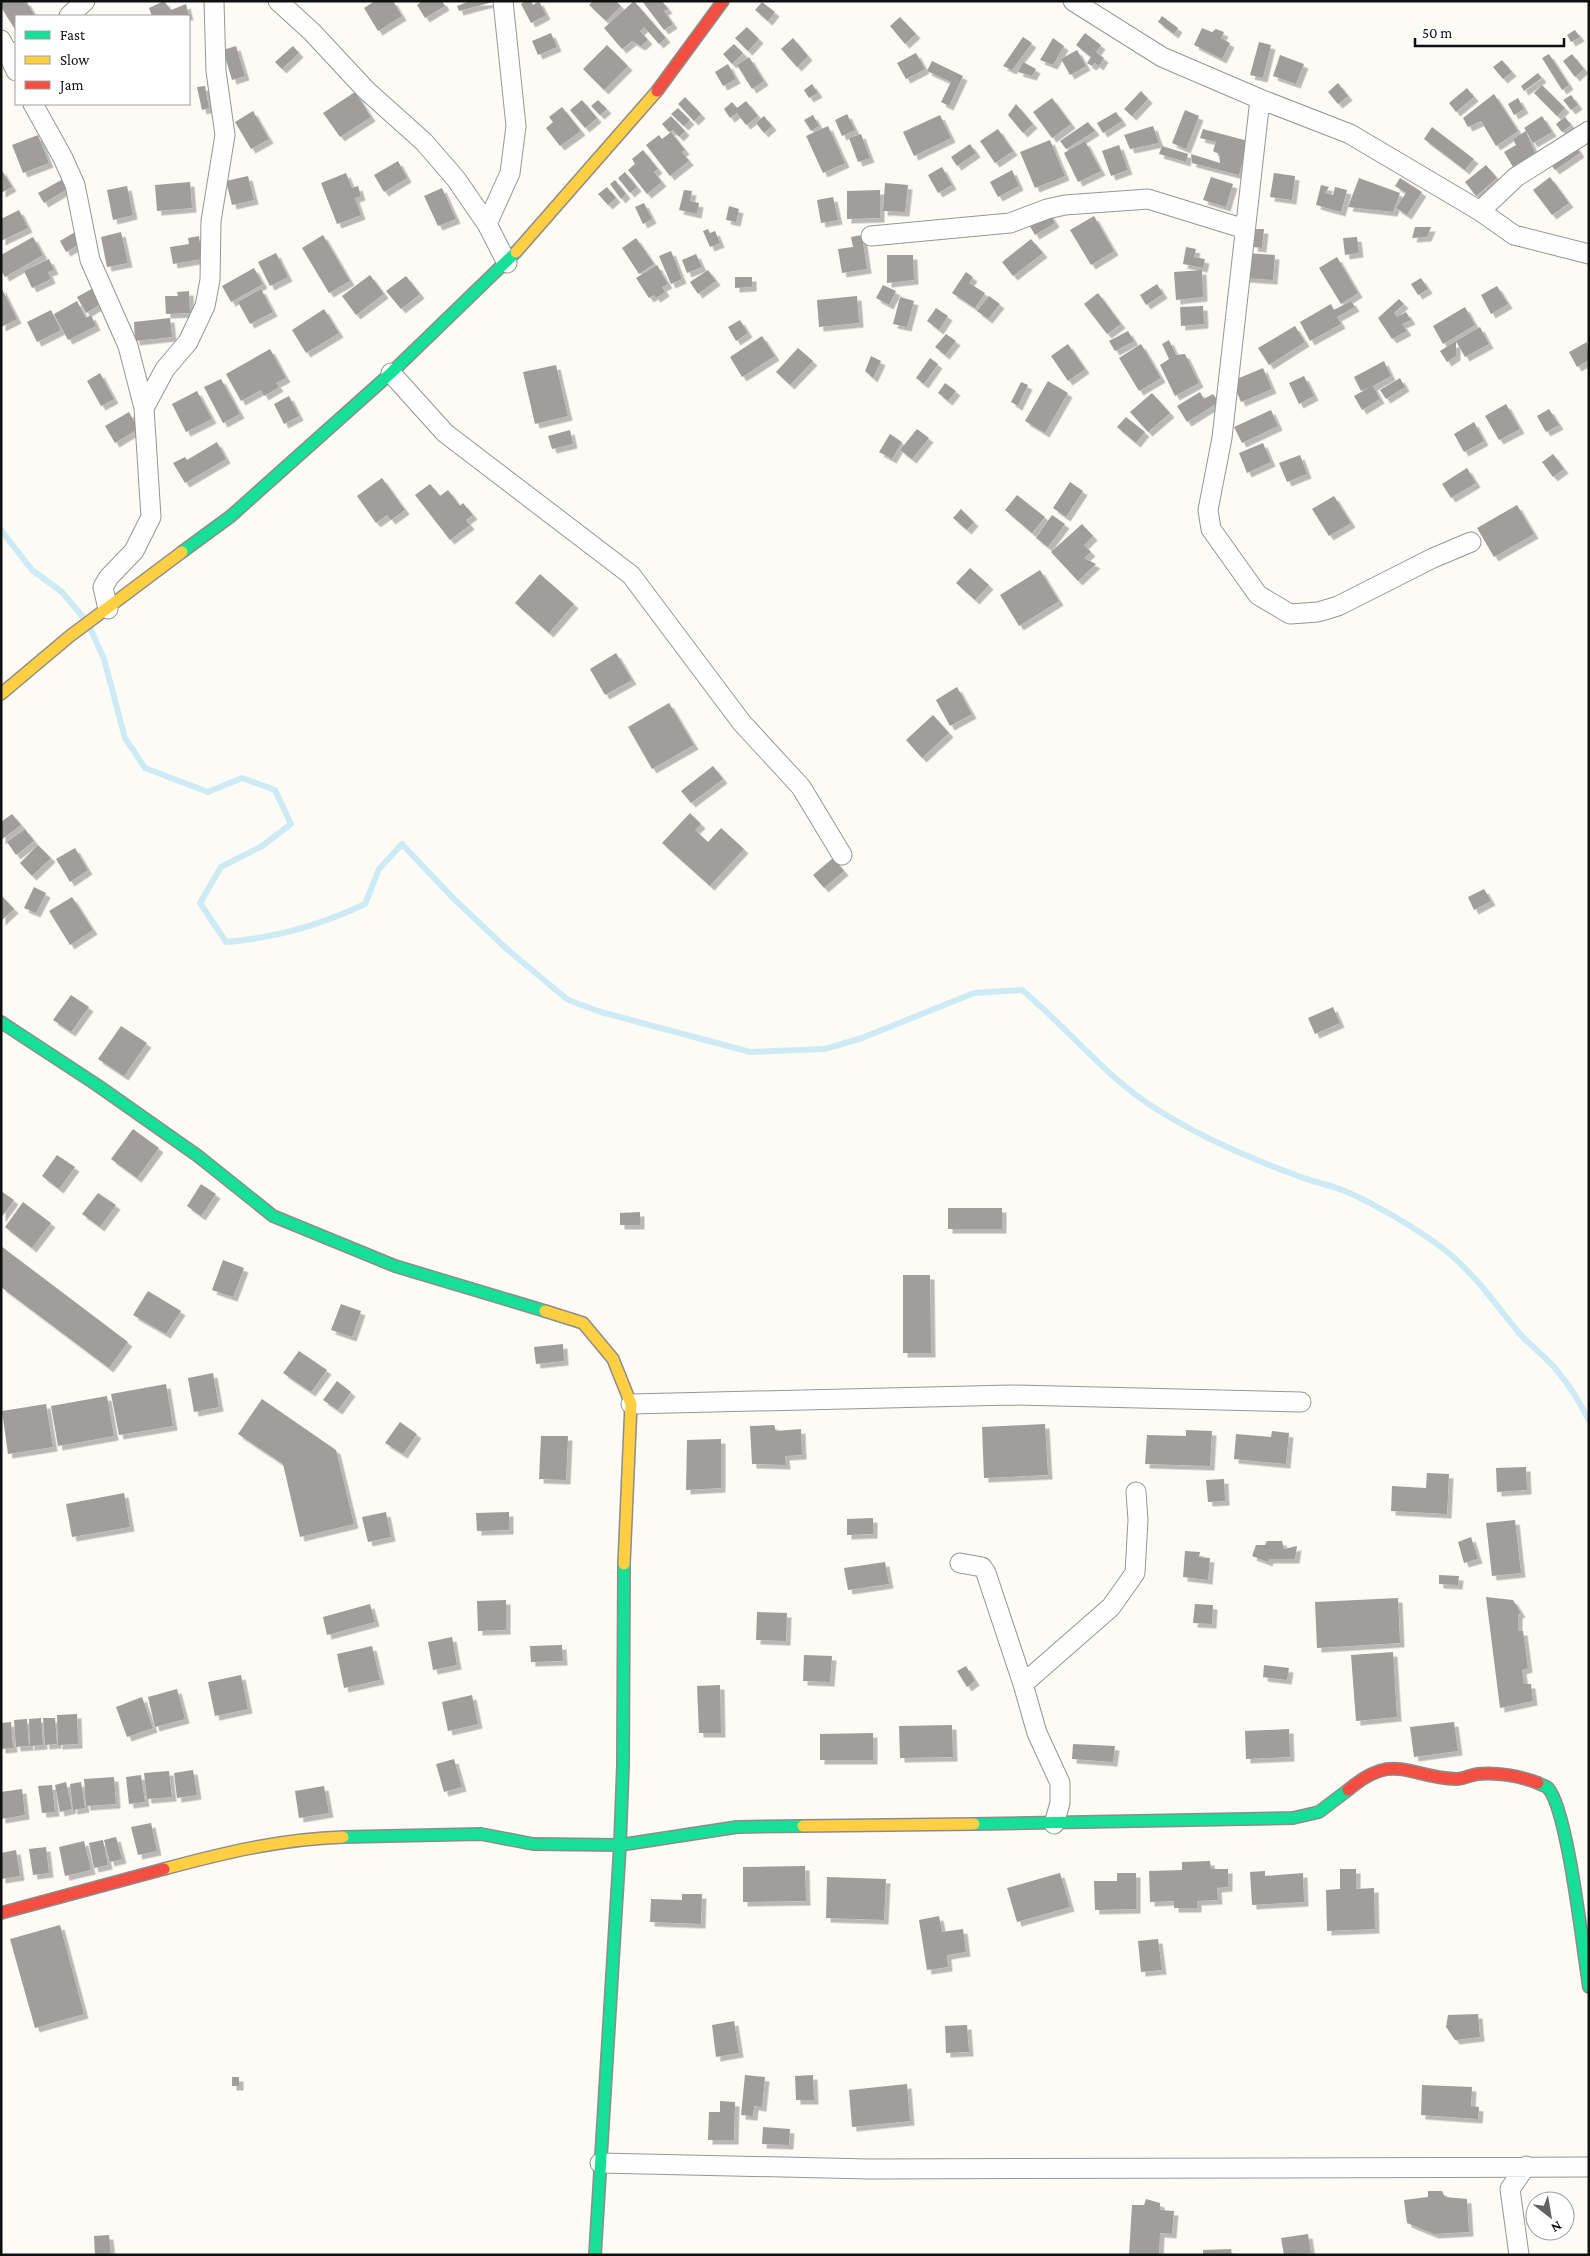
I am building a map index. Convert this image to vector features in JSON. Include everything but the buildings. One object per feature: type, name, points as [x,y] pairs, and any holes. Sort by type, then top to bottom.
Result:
[{"type":"street","points":[[69,15],[84,1]]},
{"type":"street","points":[[144,408],[165,369],[188,342],[205,306],[210,280],[211,221],[226,135],[216,71],[214,1]]},
{"type":"street","points":[[278,1],[312,32],[366,90],[424,142],[456,178],[487,224],[507,263]]},
{"type":"street","points":[[487,224],[510,173],[516,126],[503,1]]},
{"type":"street","points":[[1,694],[70,636],[231,516],[391,373],[507,263],[645,107],[724,1]]},
{"type":"street","points":[[1073,1],[1162,57],[1260,99],[1350,134],[1480,211],[1514,234],[1589,254]]},
{"type":"street","points":[[1260,99],[1222,438],[1208,510],[1211,529],[1258,595],[1290,614],[1318,612],[1338,606],[1433,558],[1471,542]]},
{"type":"street","points":[[34,105],[63,158],[75,186],[90,260],[128,346],[144,408],[152,517],[134,551],[109,577],[103,587],[101,614]]},
{"type":"street","points":[[1480,211],[1516,177],[1589,131]]},
{"type":"street","points":[[871,236],[1010,223],[1047,209],[1065,205],[1148,200],[1245,229]]},
{"type":"street","points":[[391,373],[445,433],[631,575],[742,723],[772,758],[801,787],[842,855]]},
{"type":"street","points":[[1,1022],[97,1085],[198,1156],[273,1216],[395,1266],[583,1323],[613,1359],[631,1404],[624,1545],[623,1765],[620,1845],[595,2255]]},
{"type":"street","points":[[631,1404],[1011,1395],[1301,1402]]},
{"type":"street","points":[[1023,1684],[1111,1606],[1135,1573],[1138,1520],[1136,1492]]},
{"type":"street","points":[[960,1563],[982,1567],[986,1573],[1023,1684],[1037,1733],[1060,1784],[1060,1803],[1054,1824]]},
{"type":"street","points":[[1,1913],[227,1852],[305,1838],[481,1834],[533,1844],[620,1845],[737,1828],[1273,1820],[1302,1817],[1324,1810],[1361,1779],[1378,1770],[1392,1767],[1409,1768],[1454,1779],[1463,1779],[1480,1774],[1521,1778],[1548,1788],[1558,1809],[1569,1860],[1589,1987]]},
{"type":"street","points":[[600,2163],[869,2169],[1589,2167]]},
{"type":"street","points":[[1519,2255],[1510,2189],[1526,2166]]},
{"type":"waterway","points":[[1,530],[32,570],[62,592],[84,618]]},
{"type":"waterway","points":[[90,628],[104,659],[125,738],[145,768],[208,792],[242,778],[275,790],[291,824],[262,846],[221,867],[200,903],[226,942],[280,934],[315,924],[365,904],[379,869],[402,844],[452,897],[508,950],[568,1000],[601,1012],[750,1052],[825,1049],[862,1038],[974,993],[1022,990],[1121,1083],[1158,1110],[1192,1130],[1244,1155],[1357,1196],[1397,1218],[1435,1243],[1466,1269],[1519,1333],[1554,1367],[1573,1393],[1589,1421]]},
{"type":"traffic: fast","points":[[182,552],[231,516],[391,373],[516,252]]},
{"type":"traffic: fast","points":[[1,1022],[97,1085],[198,1156],[273,1216],[395,1266],[545,1311]]},
{"type":"traffic: fast","points":[[343,1837],[481,1834],[533,1844],[620,1845],[623,1765],[624,1564]]},
{"type":"traffic: fast","points":[[1538,1783],[1548,1788],[1555,1801],[1562,1823],[1574,1882],[1589,1987]]},
{"type":"traffic: fast","points":[[974,1824],[1293,1818],[1319,1812],[1348,1790]]},
{"type":"traffic: fast","points":[[595,2255],[620,1845],[737,1827],[803,1826]]},
{"type":"traffic: slow","points":[[516,252],[657,91]]},
{"type":"traffic: slow","points":[[1,694],[70,636],[182,552]]},
{"type":"traffic: slow","points":[[545,1311],[583,1323],[613,1359],[631,1404],[624,1564]]},
{"type":"traffic: slow","points":[[803,1826],[974,1824]]},
{"type":"traffic: slow","points":[[164,1869],[252,1848],[320,1838],[343,1837]]},
{"type":"traffic: jam","points":[[657,91],[723,1]]},
{"type":"traffic: jam","points":[[1348,1790],[1364,1778],[1389,1769],[1401,1769],[1456,1779],[1478,1774],[1501,1774],[1524,1778],[1538,1783]]},
{"type":"traffic: jam","points":[[1,1913],[164,1869]]}]
